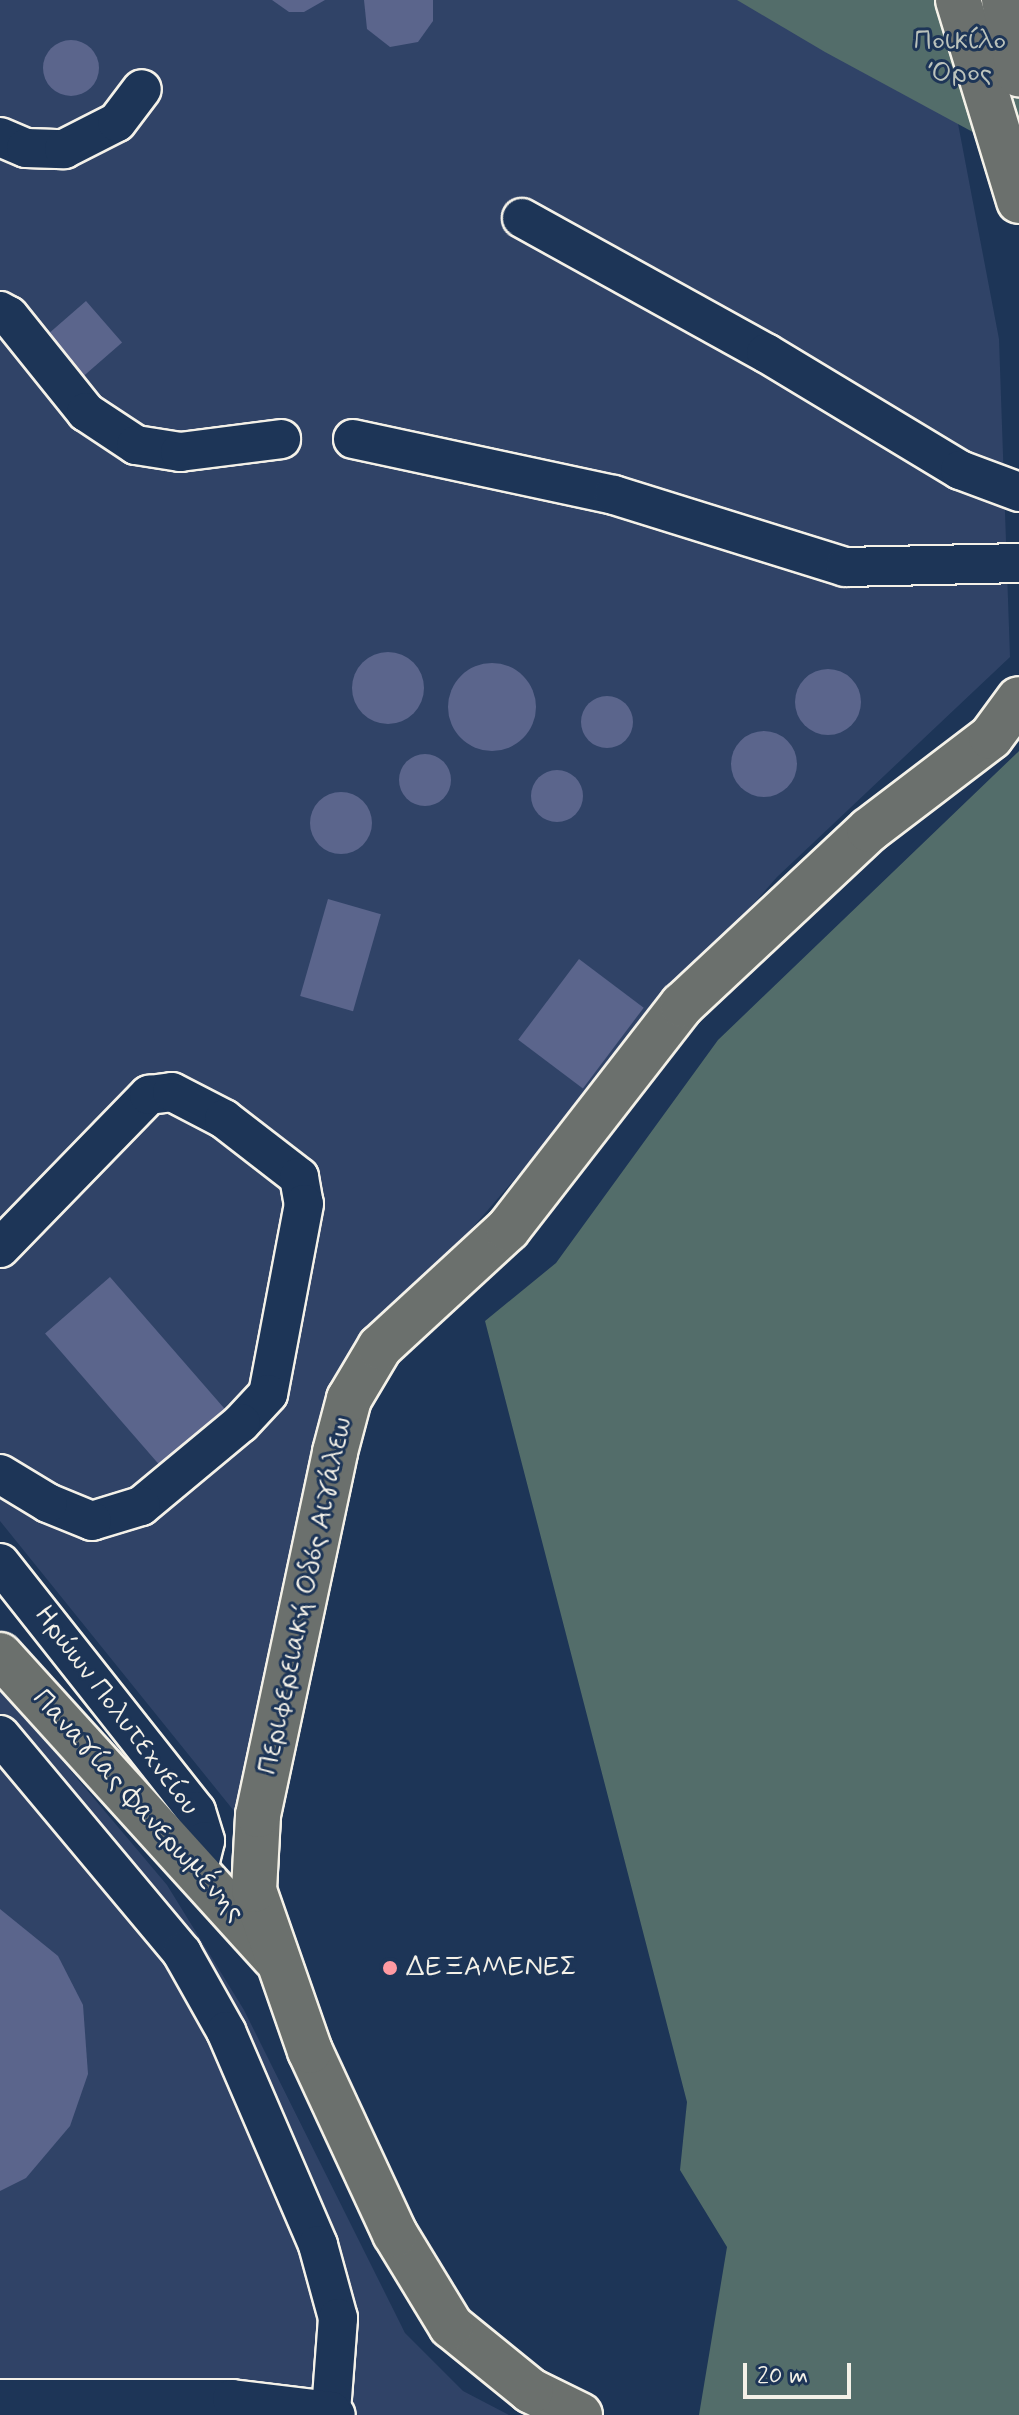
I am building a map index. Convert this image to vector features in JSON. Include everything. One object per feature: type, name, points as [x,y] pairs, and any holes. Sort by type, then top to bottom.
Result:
[{"type":"main road","points":[[958,0],[1019,201]]},
{"type":"main road","points":[[1004,0],[1019,74]]},
{"type":"main road","name":"Περιφερειακή Οδός Αιγάλεω","points":[[580,2415],[531,2391],[451,2326],[395,2234],[310,2051],[274,1957],[254,1890],[258,1815],[335,1452],[349,1399],[380,1347],[421,1305],[508,1229],[682,1005],[869,830],[991,737],[1019,699]]},
{"type":"main road","name":"Παναγίας Φανερωμένης","points":[[0,1655],[198,1869],[274,1957]]},
{"type":"street","points":[[0,137],[26,148],[64,149],[117,122],[142,89]]},
{"type":"street","points":[[522,218],[766,353],[960,470],[1019,492]]},
{"type":"street","points":[[0,311],[9,316],[86,412],[136,445],[180,452],[281,439]]},
{"type":"street","points":[[353,439],[614,495],[845,567],[1019,563]]},
{"type":"street","points":[[0,1248],[149,1095],[172,1092],[224,1119],[299,1177],[304,1204],[268,1394],[241,1423],[141,1506],[92,1521],[48,1503],[0,1474]]},
{"type":"street","name":"Ηρώων Πολυτεχνείου","points":[[0,1563],[196,1811],[205,1841],[198,1869]]},
{"type":"street","points":[[0,1735],[182,1953],[226,2031],[318,2245],[338,2318],[334,2413],[232,2399],[0,2399]]},
{"type":"shaded area","points":[[0,0],[926,0],[940,29],[999,339],[1010,657],[777,877],[334,1387],[234,1811],[0,1521]]},
{"type":"shaded area","points":[[0,1687],[167,1885],[244,2010],[405,2333],[463,2391],[509,2415],[0,2415]]},
{"type":"green space","name":"Ποικίλο Όρος","points":[[737,0],[1019,0],[1019,157],[825,52]]},
{"type":"green space","points":[[1019,751],[1019,2415],[699,2415],[727,2247],[680,2170],[687,2102],[485,1321],[556,1263],[718,1040]]},
{"type":"building","points":[[272,0],[325,0],[304,12],[289,12]]},
{"type":"building","points":[[364,0],[433,0],[433,21],[418,42],[390,47],[367,29]]},
{"type":"building","points":[[71,40],[91,48],[99,68],[91,88],[71,96],[51,88],[43,68],[51,48]]},
{"type":"building","points":[[86,301],[122,343],[81,378],[45,336]]},
{"type":"building","points":[[395,652],[414,662],[422,674],[422,702],[414,714],[402,722],[381,724],[362,714],[354,702],[352,681],[362,662],[374,654]]},
{"type":"building","points":[[492,663],[509,666],[523,676],[533,690],[536,707],[533,724],[523,738],[509,748],[492,751],[475,748],[461,738],[451,724],[448,707],[451,690],[461,676],[475,666]]},
{"type":"building","points":[[828,669],[841,671],[856,684],[861,702],[859,715],[846,730],[828,735],[815,733],[800,720],[795,702],[797,689],[810,674]]},
{"type":"building","points":[[607,696],[625,704],[633,722],[625,740],[607,748],[589,740],[581,722],[589,704]]},
{"type":"building","points":[[758,731],[770,731],[782,736],[792,746],[797,764],[795,777],[782,792],[770,797],[758,797],[746,792],[736,782],[731,770],[731,758],[736,746],[746,736]]},
{"type":"building","points":[[425,754],[443,762],[451,780],[443,798],[425,806],[407,798],[399,780],[407,762]]},
{"type":"building","points":[[557,770],[575,778],[583,796],[575,814],[557,822],[539,814],[531,796],[539,778]]},
{"type":"building","points":[[341,792],[363,801],[372,823],[363,845],[341,854],[319,845],[310,823],[319,801]]},
{"type":"building","points":[[328,899],[381,914],[353,1011],[300,996]]},
{"type":"building","points":[[579,959],[644,1008],[583,1088],[518,1040]]},
{"type":"building","points":[[110,1277],[226,1411],[161,1467],[45,1333]]},
{"type":"building","points":[[0,1909],[58,1956],[83,2005],[88,2074],[70,2126],[26,2178],[0,2191]]},
{"type":"place","name":"ΔΕΞΑΜΕΝΕΣ","points":[[390,1968]]}]
